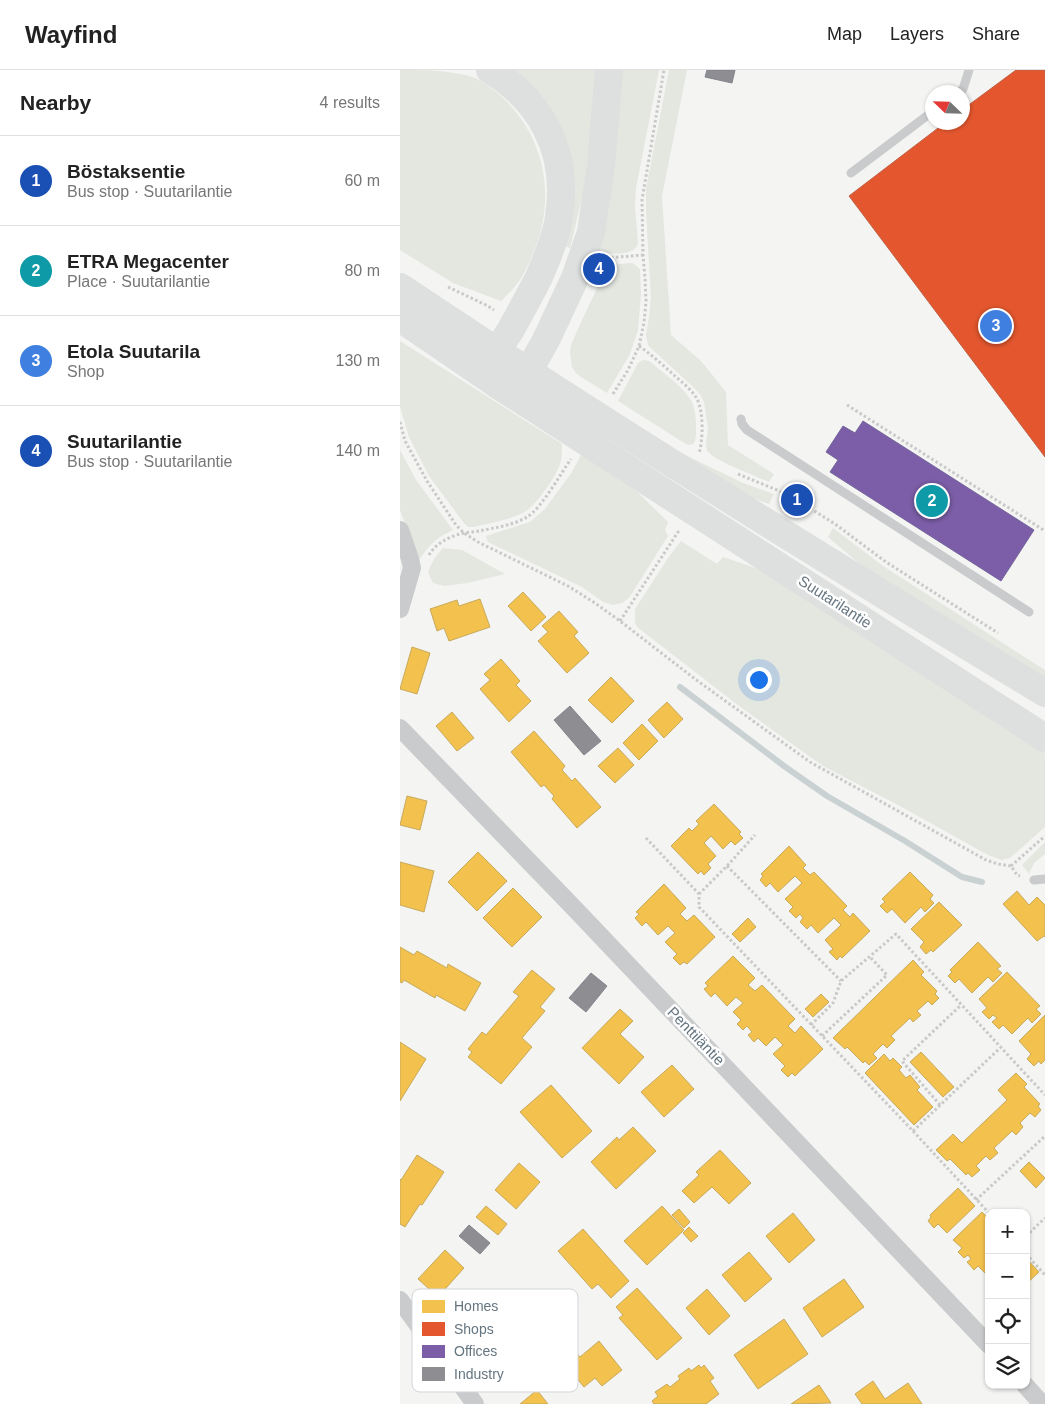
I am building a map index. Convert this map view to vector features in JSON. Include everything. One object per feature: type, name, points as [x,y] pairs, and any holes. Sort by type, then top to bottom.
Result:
[{"type":"main road","points":[[490,70],[514,87],[544,123],[553,142],[559,164],[562,191],[558,226],[538,278],[498,352],[498,385],[528,372],[546,340],[575,278],[591,232],[600,165],[609,70]]},
{"type":"main road","name":"Suutarilantie","points":[[400,287],[528,372],[698,480],[1045,693]]},
{"type":"main road","name":"Suutarilantie","points":[[400,318],[498,385],[1045,738]]},
{"type":"street","points":[[400,530],[412,568],[400,609]]},
{"type":"street","name":"Penttiläntie","points":[[400,729],[582,916],[987,1344]]},
{"type":"street","points":[[400,1300],[412,1317]]},
{"type":"street","points":[[1029,1389],[1042,1404]]},
{"type":"street","points":[[466,1392],[475,1404]]},
{"type":"lane","points":[[965,85],[969,70]]},
{"type":"lane","points":[[851,173],[925,117]]},
{"type":"lane","points":[[741,419],[742,424],[747,430],[1029,612]]},
{"type":"lane","points":[[1034,880],[1045,879]]},
{"type":"path","points":[[613,394],[640,346],[644,324],[646,278],[643,255],[642,200],[664,70]]},
{"type":"path","points":[[604,258],[643,255]]},
{"type":"path","points":[[447,287],[486,305],[514,323]]},
{"type":"path","points":[[640,346],[654,356],[689,388],[698,400],[701,413],[702,442],[698,455],[691,452]]},
{"type":"path","points":[[847,406],[1045,531]]},
{"type":"path","points":[[400,422],[405,441],[427,481],[456,525],[464,533],[478,542],[568,586],[620,621],[694,678],[810,762],[986,860],[1011,866],[1017,875]]},
{"type":"path","points":[[412,568],[426,561],[434,547],[449,538],[464,533],[506,525],[528,517],[542,502],[572,457]]},
{"type":"path","points":[[733,472],[797,500],[835,524],[886,562],[1003,637]]},
{"type":"path","points":[[620,621],[678,532],[685,537]]},
{"type":"path","points":[[698,894],[755,835]]},
{"type":"path","points":[[1011,866],[1045,836]]},
{"type":"path","points":[[646,838],[698,894],[699,907],[985,1209]]},
{"type":"path","points":[[727,866],[841,981]]},
{"type":"path","points":[[811,1025],[832,1003],[841,981],[896,934],[1045,1095]]},
{"type":"path","points":[[822,1036],[887,975],[870,957]]},
{"type":"path","points":[[940,1104],[902,1061],[961,1005]]},
{"type":"path","points":[[913,1131],[1000,1048]]},
{"type":"path","points":[[976,1200],[1045,1136]]},
{"type":"path","points":[[1030,1232],[1045,1218]]},
{"type":"path","points":[[1030,1258],[1045,1275]]},
{"type":"shaded area","points":[[400,70],[448,72],[475,78],[497,93],[515,110],[528,131],[538,153],[544,177],[545,201],[542,226],[524,273],[513,289],[501,301],[453,283],[400,250]]},
{"type":"shaded area","points":[[509,70],[596,70],[583,194],[570,248],[562,245],[574,197]]},
{"type":"shaded area","points":[[622,70],[659,70],[636,188],[635,206],[638,243],[632,251],[608,253],[598,251]]},
{"type":"shaded area","points":[[669,70],[687,70],[662,196],[671,335],[701,361],[726,392],[728,445],[774,474],[769,482],[729,465],[707,451],[708,428],[704,402],[700,394],[648,345],[646,335],[651,298],[646,189]]},
{"type":"shaded area","points":[[632,263],[640,270],[641,295],[638,330],[630,354],[607,393],[576,373],[572,367],[571,345],[608,265]]},
{"type":"shaded area","points":[[400,341],[562,444],[561,462],[557,472],[540,498],[530,508],[500,521],[473,527],[468,527],[464,523],[429,476],[409,437],[400,407]]},
{"type":"shaded area","points":[[643,360],[649,361],[672,380],[692,402],[696,422],[696,438],[693,444],[688,445],[618,401],[638,363]]},
{"type":"shaded area","points":[[669,447],[743,483],[774,494],[769,504],[734,491]]},
{"type":"shaded area","points":[[400,450],[416,480],[453,530],[434,542],[419,560],[400,510]]},
{"type":"shaded area","points":[[582,453],[621,476],[668,522],[665,530],[668,536],[629,598],[622,603],[613,605],[603,602],[582,587],[488,542],[486,536],[530,522],[545,509],[572,472]]},
{"type":"shaded area","points":[[833,528],[883,566],[1045,670],[1045,678],[873,575],[828,537]]},
{"type":"shaded area","points":[[681,541],[717,564],[723,557],[767,572],[1045,753],[1045,827],[1010,858],[1002,860],[988,855],[823,766],[739,706],[637,627],[635,609]]},
{"type":"shaded area","points":[[443,548],[462,550],[505,574],[444,586],[433,583],[428,572],[434,559]]},
{"type":"shaded area","points":[[1045,842],[1045,854],[1034,863],[1029,874],[1022,865]]},
{"type":"building: Homes","points":[[523,592],[546,617],[531,631],[508,606]]},
{"type":"building: Homes","points":[[480,599],[490,627],[449,641],[444,628],[437,631],[430,609],[457,600],[459,606]]},
{"type":"building: Homes","points":[[559,611],[578,632],[574,636],[589,653],[567,673],[538,641],[548,632],[542,626]]},
{"type":"building: Homes","points":[[412,647],[430,653],[417,694],[400,689]]},
{"type":"building: Homes","points":[[501,659],[520,681],[516,685],[531,701],[509,722],[480,689],[490,680],[484,674]]},
{"type":"building: Homes","points":[[611,677],[634,701],[612,723],[588,700]]},
{"type":"building: Homes","points":[[667,702],[683,719],[664,738],[648,720]]},
{"type":"building: Homes","points":[[452,712],[474,738],[457,751],[436,726]]},
{"type":"building: Homes","points":[[642,724],[658,741],[639,760],[623,743]]},
{"type":"building: Homes","points":[[534,731],[565,766],[562,770],[572,781],[575,778],[601,807],[577,828],[552,799],[554,796],[544,785],[541,787],[511,752]]},
{"type":"building: Homes","points":[[618,748],[634,765],[615,783],[598,766]]},
{"type":"building: Homes","points":[[407,796],[427,801],[420,830],[400,825]]},
{"type":"building: Homes","points":[[714,804],[741,832],[739,834],[743,838],[735,845],[731,841],[723,849],[711,836],[704,843],[716,856],[708,864],[711,868],[704,875],[701,871],[698,874],[671,846],[689,828],[692,831],[699,824],[696,821]]},
{"type":"building: Homes","points":[[789,846],[806,865],[803,868],[810,875],[814,872],[847,906],[843,910],[850,917],[853,913],[870,931],[842,958],[840,956],[837,960],[829,952],[833,949],[825,940],[841,925],[834,918],[818,933],[811,925],[807,929],[800,922],[803,918],[800,914],[796,918],[789,911],[793,907],[785,899],[802,883],[795,876],[778,892],[770,883],[766,887],[760,880],[763,876],[761,874]]},
{"type":"building: Homes","points":[[478,852],[507,881],[477,911],[448,882]]},
{"type":"building: Homes","points":[[400,862],[434,871],[424,912],[400,905]]},
{"type":"building: Homes","points":[[910,872],[933,895],[930,899],[934,903],[925,912],[921,907],[905,923],[892,909],[887,913],[880,906],[885,902],[882,899]]},
{"type":"building: Homes","points":[[664,884],[686,908],[680,914],[687,921],[694,915],[715,937],[687,964],[684,962],[680,965],[673,958],[677,954],[665,942],[675,933],[668,926],[658,935],[646,922],[642,926],[635,918],[639,914],[636,912]]},
{"type":"building: Homes","points":[[513,888],[542,917],[512,947],[483,918]]},
{"type":"building: Homes","points":[[1017,891],[1029,905],[1037,897],[1045,905],[1045,937],[1037,941],[1003,904]]},
{"type":"building: Homes","points":[[939,902],[962,925],[933,952],[931,950],[926,954],[920,947],[924,942],[911,929]]},
{"type":"building: Homes","points":[[748,918],[756,927],[740,942],[732,934]]},
{"type":"building: Homes","points":[[978,942],[1001,966],[997,969],[1002,973],[993,982],[988,977],[972,993],[959,979],[955,983],[948,976],[952,972],[950,970]]},
{"type":"building: Homes","points":[[400,947],[414,955],[417,951],[447,968],[448,964],[481,983],[465,1011],[436,995],[435,998],[404,980],[402,983],[400,982]]},
{"type":"building: Homes","points":[[733,956],[755,978],[748,985],[755,991],[762,985],[795,1019],[788,1026],[795,1033],[801,1026],[823,1049],[795,1076],[792,1073],[788,1077],[781,1070],[785,1066],[773,1054],[783,1045],[775,1037],[766,1046],[758,1038],[754,1042],[748,1035],[752,1032],[747,1026],[743,1030],[737,1024],[741,1020],[733,1012],[743,1003],[736,997],[727,1006],[715,993],[711,997],[704,989],[708,986],[705,983]]},
{"type":"building: Homes","points":[[913,960],[924,972],[921,975],[937,991],[935,994],[939,998],[932,1005],[928,1001],[917,1011],[921,1015],[913,1022],[910,1018],[891,1036],[895,1040],[887,1048],[883,1044],[873,1054],[877,1058],[869,1065],[865,1061],[863,1063],[847,1047],[845,1049],[833,1038]]},
{"type":"building: Homes","points":[[532,970],[555,989],[540,1007],[545,1011],[522,1038],[532,1047],[501,1084],[468,1057],[472,1052],[468,1049],[482,1032],[486,1035],[519,996],[513,992]]},
{"type":"building: Homes","points":[[1007,972],[1040,1006],[1036,1009],[1041,1014],[1032,1023],[1028,1018],[1012,1034],[1003,1025],[999,1029],[992,1022],[997,1018],[993,1015],[989,1019],[982,1012],[987,1008],[979,999]]},
{"type":"building: Homes","points":[[821,994],[829,1002],[813,1017],[805,1009]]},
{"type":"building: Homes","points":[[620,1009],[633,1021],[620,1034],[644,1057],[619,1084],[582,1048]]},
{"type":"building: Homes","points":[[1045,1015],[1045,1060],[1041,1064],[1039,1061],[1034,1066],[1027,1059],[1031,1054],[1019,1041]]},
{"type":"building: Homes","points":[[400,1042],[426,1059],[400,1101]]},
{"type":"building: Homes","points":[[921,1052],[954,1087],[943,1097],[910,1062]]},
{"type":"building: Homes","points":[[884,1054],[890,1061],[893,1058],[902,1067],[899,1070],[906,1078],[910,1075],[920,1087],[917,1090],[933,1107],[914,1125],[865,1073]]},
{"type":"building: Homes","points":[[672,1065],[694,1089],[664,1117],[641,1092]]},
{"type":"building: Homes","points":[[1016,1073],[1027,1084],[1024,1087],[1040,1104],[1038,1106],[1041,1110],[1035,1117],[1030,1113],[1020,1123],[1023,1127],[1016,1135],[1012,1131],[994,1148],[998,1153],[990,1160],[986,1156],[976,1166],[980,1170],[972,1177],[968,1173],[966,1175],[950,1159],[947,1161],[936,1150],[953,1134],[962,1143],[1007,1100],[998,1090]]},
{"type":"building: Homes","points":[[551,1085],[592,1131],[562,1158],[520,1112]]},
{"type":"building: Homes","points":[[633,1127],[656,1151],[616,1189],[591,1162],[617,1137],[619,1140]]},
{"type":"building: Homes","points":[[720,1150],[751,1183],[729,1204],[712,1187],[694,1203],[682,1191],[699,1175],[696,1172]]},
{"type":"building: Homes","points":[[417,1155],[444,1172],[405,1227],[400,1224],[400,1179]]},
{"type":"building: Homes","points":[[1029,1162],[1045,1178],[1036,1188],[1020,1171]]},
{"type":"building: Homes","points":[[519,1163],[540,1182],[516,1209],[495,1190]]},
{"type":"building: Homes","points":[[958,1188],[975,1206],[947,1233],[938,1224],[934,1228],[928,1221],[931,1217],[930,1215]]},
{"type":"building: Homes","points":[[486,1206],[507,1224],[498,1235],[476,1217]]},
{"type":"building: Homes","points":[[662,1206],[684,1230],[647,1265],[624,1241]]},
{"type":"building: Homes","points":[[679,1209],[690,1222],[684,1228],[672,1215]]},
{"type":"building: Homes","points":[[982,1212],[985,1215],[985,1273],[978,1266],[974,1270],[967,1262],[971,1259],[968,1255],[964,1258],[958,1252],[962,1248],[953,1240]]},
{"type":"building: Homes","points":[[793,1213],[815,1240],[789,1263],[766,1236]]},
{"type":"building: Homes","points":[[689,1227],[698,1236],[691,1242],[683,1233]]},
{"type":"building: Homes","points":[[583,1229],[629,1281],[611,1298],[598,1284],[592,1289],[558,1251]]},
{"type":"building: Homes","points":[[445,1250],[464,1268],[445,1289],[429,1289],[418,1279]]},
{"type":"building: Homes","points":[[749,1252],[772,1279],[745,1302],[722,1275]]},
{"type":"building: Homes","points":[[1030,1262],[1039,1272],[1030,1280]]},
{"type":"building: Homes","points":[[844,1279],[864,1307],[822,1337],[803,1308]]},
{"type":"building: Homes","points":[[637,1288],[682,1338],[657,1360],[619,1318],[623,1315],[616,1307]]},
{"type":"building: Homes","points":[[707,1289],[730,1316],[709,1335],[686,1308]]},
{"type":"building: Homes","points":[[784,1319],[808,1354],[758,1389],[734,1355]]},
{"type":"building: Homes","points":[[599,1341],[622,1370],[602,1386],[595,1378],[584,1387],[578,1380],[578,1355],[580,1357]]},
{"type":"building: Homes","points":[[699,1365],[701,1368],[704,1365],[714,1378],[710,1381],[719,1394],[706,1404],[654,1404],[652,1401],[658,1396],[655,1392],[667,1384],[670,1387],[680,1379],[678,1376],[689,1368],[691,1371]]},
{"type":"building: Homes","points":[[873,1381],[885,1399],[908,1383],[922,1404],[862,1404],[855,1394]]},
{"type":"building: Homes","points":[[819,1385],[831,1403],[791,1404]]},
{"type":"building: Homes","points":[[535,1392],[539,1392],[548,1404],[520,1404]]},
{"type":"building: Shops","points":[[1016,70],[1045,70],[1045,457],[849,196],[936,130],[970,130],[970,104]]},
{"type":"building: Offices","points":[[863,421],[1034,530],[1001,581],[830,472],[838,460],[826,452],[843,426],[855,433]]},
{"type":"building: Industry","points":[[707,70],[735,70],[732,83],[705,77]]},
{"type":"building: Industry","points":[[570,706],[601,741],[584,755],[554,720]]},
{"type":"building: Industry","points":[[591,973],[607,986],[586,1012],[569,998]]},
{"type":"building: Industry","points":[[469,1225],[490,1243],[480,1254],[459,1236]]},
{"type":"waterway","points":[[680,687],[784,766],[827,796],[905,841],[962,877],[982,882]]},
{"type":"place","name":"Suutarilantie","points":[[599,269]]},
{"type":"place","name":"Etola Suutarila","points":[[996,326]]},
{"type":"place","name":"Böstaksentie","points":[[797,500]]},
{"type":"place","name":"ETRA Megacenter","points":[[932,501]]}]
